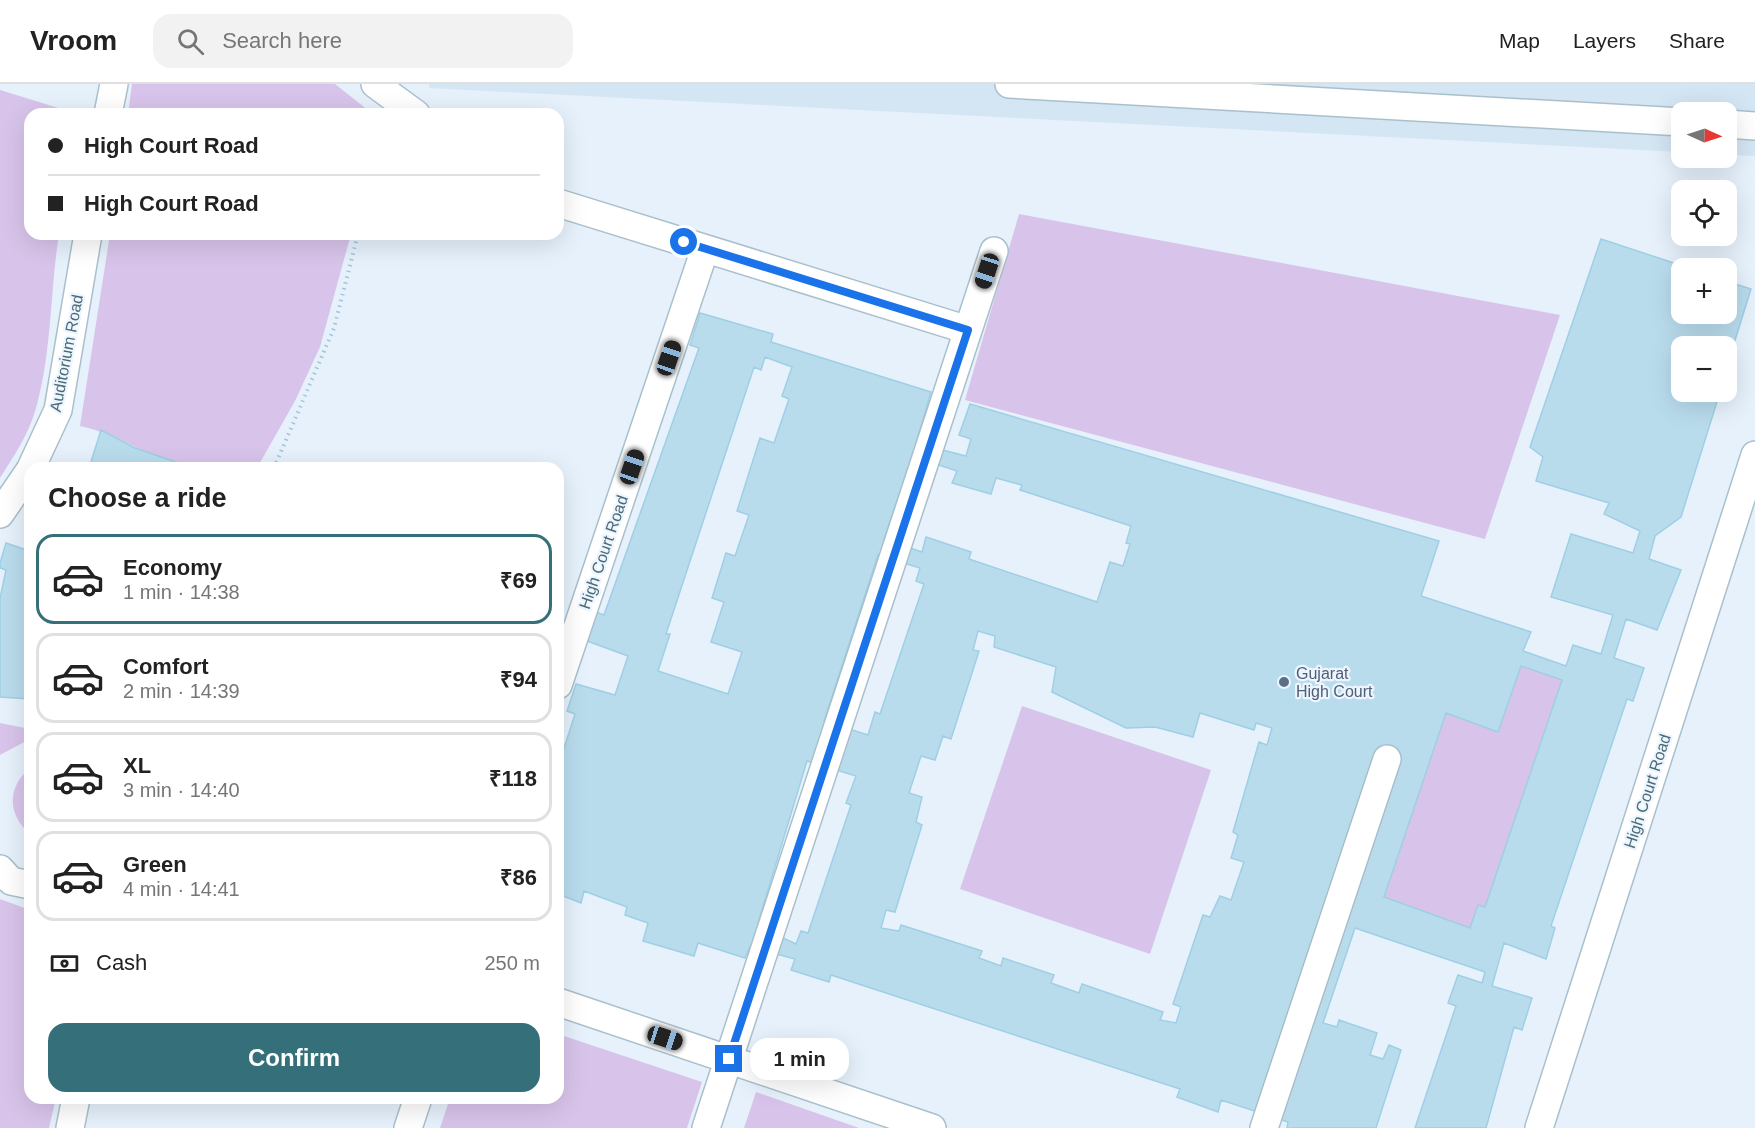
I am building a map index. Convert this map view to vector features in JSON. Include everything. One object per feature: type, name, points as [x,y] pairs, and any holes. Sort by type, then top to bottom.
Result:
[{"type":"street","points":[[109,108],[114,84]]},
{"type":"street","points":[[375,84],[408,108]]},
{"type":"street","points":[[1009,84],[1213,90],[1671,121]]},
{"type":"street","points":[[1737,125],[1755,126]]},
{"type":"street","points":[[564,205],[968,330]]},
{"type":"street","name":"Auditorium Road","points":[[33,462],[58,410],[87,240]]},
{"type":"street","name":"High Court Road","points":[[564,667],[705,249]]},
{"type":"street","points":[[706,1128],[994,251]]},
{"type":"street","name":"High Court Road","points":[[1539,1128],[1755,455]]},
{"type":"street","name":"Auditorium Road","points":[[0,514],[24,478]]},
{"type":"street","points":[[1264,1128],[1387,759]]},
{"type":"street","points":[[0,869],[11,881],[24,884]]},
{"type":"street","points":[[564,1004],[933,1128]]},
{"type":"street","points":[[70,1128],[75,1104]]},
{"type":"street","points":[[408,1128],[416,1104]]},
{"type":"path","points":[[277,462],[334,328],[356,240]]},
{"type":"shaded area","points":[[132,84],[335,84],[365,108],[129,108]]},
{"type":"shaded area","points":[[429,84],[1755,84],[1755,156],[1737,155],[1737,102],[1671,102],[1671,151],[429,88]]},
{"type":"shaded area","points":[[0,90],[58,108],[24,108],[24,240],[58,240],[48,343],[36,408],[21,444],[0,478]]},
{"type":"shaded area","points":[[1019,214],[1560,315],[1485,539],[965,400]]},
{"type":"shaded area","points":[[109,240],[349,240],[320,347],[295,401],[260,462],[171,462],[108,435],[80,426]]},
{"type":"shaded area","points":[[1521,666],[1562,680],[1485,907],[1478,905],[1470,928],[1384,897],[1446,713],[1498,731]]},
{"type":"shaded area","points":[[1022,706],[1211,770],[1150,954],[960,889]]},
{"type":"shaded area","points":[[0,723],[24,728],[24,742],[0,755]]},
{"type":"shaded area","points":[[24,773],[24,828],[17,818],[13,801],[14,792]]},
{"type":"shaded area","points":[[0,899],[24,908],[24,1104],[55,1104],[49,1128],[0,1128]]},
{"type":"shaded area","points":[[564,1036],[702,1082],[687,1128],[440,1128],[448,1104],[564,1104]]},
{"type":"shaded area","points":[[756,1092],[859,1128],[744,1128]]},
{"type":"building","name":"Gujarat High Court","points":[[1601,239],[1671,262],[1671,324],[1737,324],[1737,285],[1751,289],[1736,336],[1671,336],[1671,402],[1717,402],[1681,517],[1655,536],[1649,559],[1681,570],[1657,630],[1626,619],[1614,658],[1644,668],[1633,701],[1627,699],[1551,926],[1555,928],[1546,959],[1504,943],[1492,986],[1532,998],[1522,1030],[1514,1027],[1486,1128],[1415,1128],[1456,1006],[1448,1003],[1458,975],[1482,983],[1485,972],[1355,928],[1323,1023],[1337,1027],[1339,1020],[1377,1033],[1370,1055],[1383,1059],[1389,1045],[1401,1050],[1376,1128],[1287,1128],[1288,1122],[1221,1100],[1218,1112],[1177,1097],[1180,1089],[831,975],[829,982],[791,970],[795,959],[750,947],[745,958],[698,943],[694,956],[643,941],[648,923],[625,915],[627,907],[584,891],[581,903],[564,896],[564,748],[575,714],[567,711],[576,684],[615,695],[628,656],[587,641],[596,612],[604,615],[699,348],[690,345],[700,313],[773,334],[771,342],[931,392],[916,443],[966,456],[971,439],[959,435],[970,404],[1439,541],[1421,596],[1531,632],[1523,651],[1566,666],[1573,645],[1601,654],[1613,615],[1551,597],[1571,534],[1633,553],[1640,531],[1604,514],[1609,503],[1536,481],[1543,457],[1530,447]],"holes":[[[765,357],[792,367],[782,396],[789,399],[774,443],[760,438],[737,511],[749,515],[735,556],[726,553],[712,598],[724,602],[711,642],[742,652],[728,694],[658,671],[670,634],[666,634],[754,367],[761,370]],[[912,456],[957,471],[952,483],[991,494],[996,478],[1022,485],[1020,490],[1131,526],[1126,543],[1130,544],[1123,566],[1110,562],[1097,602],[969,559],[971,552],[926,537],[922,552],[884,539]],[[878,555],[920,568],[916,581],[924,584],[880,714],[875,712],[868,735],[824,721]],[[978,631],[995,636],[994,647],[1056,667],[1052,692],[1126,728],[1155,727],[1193,737],[1200,713],[1254,730],[1256,723],[1272,728],[1267,745],[1259,742],[1233,832],[1238,835],[1231,858],[1244,862],[1231,900],[1220,896],[1210,917],[1203,915],[1173,1004],[1181,1007],[1176,1023],[1160,1020],[1163,1012],[1082,984],[1079,993],[1051,983],[1054,975],[1003,958],[1001,966],[979,958],[982,951],[901,925],[899,931],[881,928],[886,910],[895,912],[922,825],[916,822],[922,797],[909,793],[921,756],[935,760],[943,736],[951,739],[979,651],[973,650]],[[1521,666],[1562,680],[1485,907],[1478,905],[1470,928],[1384,897],[1446,713],[1498,732]],[[807,761],[856,776],[846,803],[851,805],[808,933],[801,931],[796,944],[781,937],[768,924],[758,923]]]},
{"type":"building","points":[[101,430],[135,448],[176,462],[91,462]]},
{"type":"building","points":[[6,543],[24,549],[24,699],[0,697],[0,598],[6,570],[0,568]]},
{"type":"place","name":"Gujarat High Court","points":[[1284,682]]},
{"type":"route","points":[[684,242],[968,330],[729,1059]]}]
